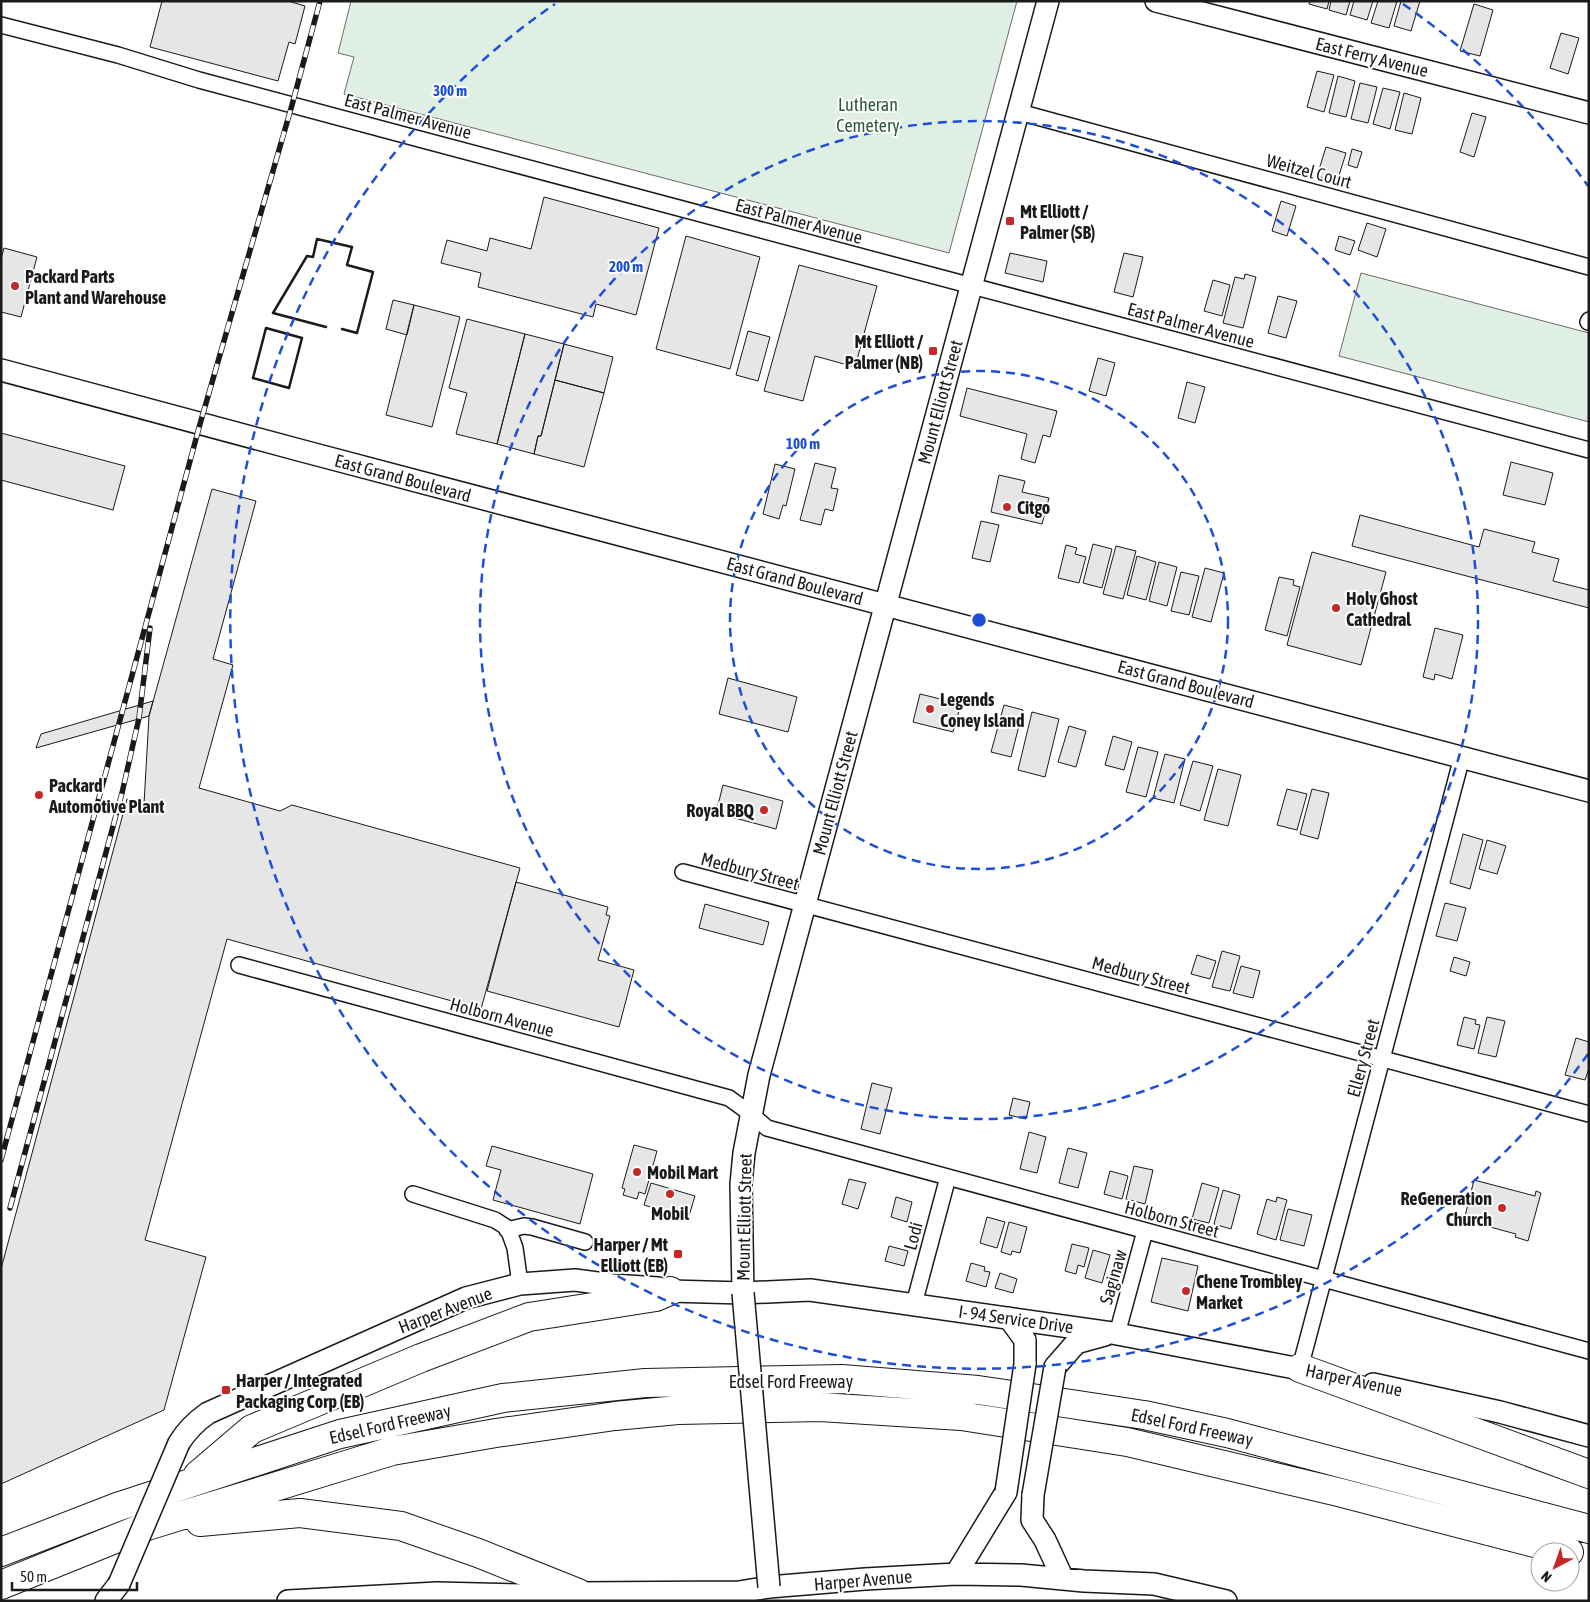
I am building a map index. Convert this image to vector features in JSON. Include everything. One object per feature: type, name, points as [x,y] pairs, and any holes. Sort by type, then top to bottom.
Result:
[{"type":"highway","points":[[188,1484],[252,1429],[421,1358],[529,1317],[656,1296],[670,1291]]},
{"type":"highway","points":[[1300,1368],[1589,1474]]},
{"type":"highway","name":"Edsel Ford Freeway","points":[[1,1552],[81,1520],[340,1434],[503,1398],[645,1383],[842,1379],[978,1390],[1144,1415],[1227,1433],[1589,1530]]},
{"type":"highway","name":"Edsel Ford Freeway","points":[[1,1585],[146,1526],[392,1450],[615,1416],[678,1410],[820,1407],[961,1416],[1127,1442],[1338,1492],[1530,1542]]},
{"type":"highway","points":[[146,1526],[300,1513],[401,1526],[478,1553],[578,1593]]},
{"type":"main road","name":"Mount Elliott Street","points":[[769,1594],[743,1293],[741,1184],[744,1153],[759,1075],[1048,1]]},
{"type":"main road","name":"East Ferry Avenue","points":[[1156,1],[1589,113]]},
{"type":"main road","name":"East Grand Boulevard","points":[[1,370],[1589,790]]},
{"type":"main road","name":"Harper Avenue","points":[[106,1601],[120,1592],[179,1443],[193,1423],[208,1413],[466,1298],[520,1284],[575,1280],[658,1288],[670,1291],[743,1293],[810,1290],[914,1304]]},
{"type":"main road","name":"I- 94 Service Drive","points":[[914,1304],[1115,1334]]},
{"type":"main road","points":[[956,1574],[1006,1492],[1025,1364],[1025,1340],[1009,1318]]},
{"type":"main road","name":"Harper Avenue","points":[[1115,1334],[1300,1368],[1500,1412],[1589,1436]]},
{"type":"main road","points":[[1063,1579],[1045,1540],[1032,1520],[1033,1495],[1055,1367],[1076,1343],[1115,1334]]},
{"type":"main road","name":"Harper Avenue","points":[[288,1601],[436,1593],[523,1595],[739,1592],[769,1594],[864,1579],[956,1574],[1021,1575],[1154,1584],[1226,1601]]},
{"type":"street","name":"East Palmer Avenue","points":[[1,25],[118,54],[208,82],[1589,450]]},
{"type":"street","name":"Weitzel Court","points":[[1019,112],[1589,267]]},
{"type":"street","name":"Ellery Street","points":[[1300,1368],[1462,757]]},
{"type":"street","name":"Medbury Street","points":[[683,872],[1589,1114]]},
{"type":"street","name":"Holborn Avenue","points":[[240,965],[729,1098],[751,1114]]},
{"type":"street","name":"Holborn Street","points":[[751,1114],[766,1128],[1589,1351]]},
{"type":"street","name":"Lodi","points":[[914,1304],[948,1178]]},
{"type":"street","points":[[413,1194],[496,1220],[507,1230],[515,1248],[520,1284]]},
{"type":"street","points":[[507,1230],[524,1226],[585,1242]]},
{"type":"street","name":"Saginaw","points":[[1115,1334],[1146,1231]]},
{"type":"green space","name":"Lutheran Cemetery","points":[[351,1],[1017,1],[949,253],[344,94],[354,57],[338,53]]},
{"type":"green space","points":[[1361,273],[1589,333],[1589,422],[1339,356]]},
{"type":"building","points":[[162,1],[288,1],[305,6],[295,44],[289,42],[278,81],[150,47]]},
{"type":"building","points":[[1310,1],[1329,1],[1327,9],[1309,4]]},
{"type":"building","points":[[1331,1],[1350,1],[1346,15],[1329,10]]},
{"type":"building","points":[[1354,1],[1373,1],[1367,20],[1350,15]]},
{"type":"building","points":[[1378,1],[1397,1],[1389,28],[1371,23]]},
{"type":"building","points":[[1401,1],[1420,1],[1411,31],[1394,26]]},
{"type":"building","points":[[1474,4],[1493,10],[1480,56],[1460,51]]},
{"type":"building","points":[[1561,33],[1579,38],[1568,74],[1550,68]]},
{"type":"building","points":[[1317,71],[1334,75],[1324,112],[1307,107]]},
{"type":"building","points":[[1338,76],[1355,81],[1346,117],[1329,113]]},
{"type":"building","points":[[1360,83],[1377,87],[1368,123],[1351,119]]},
{"type":"building","points":[[1383,88],[1400,92],[1390,129],[1373,124]]},
{"type":"building","points":[[1404,93],[1421,98],[1412,134],[1395,130]]},
{"type":"building","points":[[1472,113],[1486,117],[1474,157],[1460,152]]},
{"type":"building","points":[[1326,147],[1346,153],[1337,182],[1317,176]]},
{"type":"building","points":[[1352,149],[1362,152],[1357,168],[1348,165]]},
{"type":"building","points":[[544,197],[659,228],[636,315],[596,304],[593,317],[478,287],[481,273],[441,263],[447,240],[487,251],[490,238],[531,249]]},
{"type":"building","points":[[1281,201],[1296,206],[1287,236],[1272,231]]},
{"type":"building","points":[[1367,223],[1386,229],[1377,257],[1358,250]]},
{"type":"building","points":[[686,236],[760,257],[730,369],[656,349]]},
{"type":"building","points":[[1339,236],[1355,241],[1350,255],[1335,250]]},
{"type":"building","name":"Packard Parts Plant and Warehouse","points":[[4,248],[37,257],[21,317],[1,312],[1,259]]},
{"type":"building","points":[[1010,253],[1047,261],[1043,282],[1005,273]]},
{"type":"building","points":[[1124,253],[1143,257],[1133,297],[1114,292]]},
{"type":"building","points":[[799,265],[877,286],[855,367],[815,356],[803,401],[764,391]]},
{"type":"building","points":[[1245,274],[1256,277],[1243,328],[1223,323],[1235,277],[1244,279]]},
{"type":"building","points":[[1213,280],[1230,285],[1222,316],[1204,311]]},
{"type":"building","points":[[1278,296],[1297,301],[1286,338],[1268,333]]},
{"type":"building","points":[[393,300],[414,305],[407,335],[386,329]]},
{"type":"building","points":[[414,305],[460,317],[432,427],[386,415]]},
{"type":"building","points":[[467,319],[525,334],[497,444],[456,434],[467,393],[449,388]]},
{"type":"building","points":[[748,331],[770,337],[758,381],[736,375]]},
{"type":"building","points":[[525,334],[564,344],[541,436],[538,436],[534,454],[497,444]]},
{"type":"building","points":[[564,344],[613,357],[604,393],[555,380]]},
{"type":"building","points":[[1098,358],[1115,363],[1106,396],[1089,391]]},
{"type":"building","points":[[555,380],[604,393],[584,467],[534,454],[538,436],[541,436]]},
{"type":"building","points":[[1187,382],[1205,387],[1195,423],[1178,418]]},
{"type":"building","points":[[967,388],[1057,411],[1050,437],[1043,435],[1035,463],[1021,459],[1027,434],[960,416]]},
{"type":"building","points":[[1,433],[125,466],[113,510],[1,480]]},
{"type":"building","points":[[1511,462],[1553,473],[1545,505],[1503,495]]},
{"type":"building","points":[[815,463],[836,468],[831,488],[838,489],[833,511],[825,509],[821,525],[800,520]]},
{"type":"building","points":[[775,464],[795,469],[786,506],[783,505],[779,519],[763,514]]},
{"type":"building","points":[[999,475],[1025,481],[1022,492],[1049,498],[1042,524],[991,512]]},
{"type":"building","points":[[212,489],[256,501],[213,659],[233,665],[199,788],[280,811],[292,805],[520,868],[481,1009],[227,939],[145,1240],[206,1257],[164,1410],[1,1484],[1,1269],[127,799],[144,804],[149,716]]},
{"type":"building","points":[[1360,515],[1479,547],[1484,529],[1535,542],[1532,552],[1559,559],[1553,581],[1589,590],[1589,608],[1352,546]]},
{"type":"building","points":[[981,521],[999,525],[990,562],[972,558]]},
{"type":"building","points":[[1093,544],[1112,549],[1102,588],[1083,583]]},
{"type":"building","points":[[1066,545],[1077,548],[1075,554],[1086,557],[1079,583],[1058,578]]},
{"type":"building","points":[[1116,546],[1136,551],[1123,599],[1103,594]]},
{"type":"building","name":"Holy Ghost Cathedral","points":[[1312,552],[1386,572],[1361,665],[1287,645]]},
{"type":"building","points":[[1137,556],[1156,562],[1146,600],[1127,595]]},
{"type":"building","points":[[1159,562],[1177,567],[1167,606],[1149,601]]},
{"type":"building","points":[[1205,568],[1224,573],[1211,622],[1192,617]]},
{"type":"building","points":[[1181,572],[1199,576],[1189,615],[1171,611]]},
{"type":"building","points":[[1279,577],[1294,580],[1293,585],[1300,587],[1287,636],[1265,630]]},
{"type":"building","points":[[1435,628],[1463,635],[1452,679],[1435,674],[1434,680],[1423,677]]},
{"type":"building","points":[[728,678],[797,697],[788,732],[719,714]]},
{"type":"building","points":[[920,694],[961,704],[953,732],[913,722]]},
{"type":"building","points":[[153,701],[149,716],[36,748],[41,734]]},
{"type":"building","points":[[1004,705],[1023,710],[1011,757],[991,752]]},
{"type":"building","points":[[1032,712],[1059,719],[1045,777],[1018,770]]},
{"type":"building","points":[[1069,726],[1086,731],[1076,767],[1058,762]]},
{"type":"building","points":[[1113,736],[1132,742],[1124,770],[1105,765]]},
{"type":"building","points":[[1138,747],[1158,752],[1146,797],[1126,792]]},
{"type":"building","points":[[1165,754],[1185,759],[1174,803],[1153,798]]},
{"type":"building","points":[[1193,761],[1213,766],[1200,811],[1180,805]]},
{"type":"building","points":[[1218,769],[1241,775],[1228,826],[1204,820]]},
{"type":"building","points":[[723,785],[783,801],[776,829],[716,813]]},
{"type":"building","points":[[1287,789],[1307,794],[1297,830],[1277,825]]},
{"type":"building","points":[[1312,789],[1329,793],[1318,839],[1300,834]]},
{"type":"building","points":[[1463,834],[1483,840],[1470,889],[1450,883]]},
{"type":"building","points":[[1487,840],[1506,846],[1497,874],[1479,869]]},
{"type":"building","points":[[516,882],[608,907],[606,915],[610,916],[598,960],[634,970],[619,1027],[487,991]]},
{"type":"building","points":[[1445,903],[1466,908],[1457,941],[1436,936]]},
{"type":"building","points":[[705,904],[769,922],[763,945],[699,928]]},
{"type":"building","points":[[1222,951],[1240,956],[1230,991],[1212,987]]},
{"type":"building","points":[[1197,955],[1216,961],[1210,979],[1191,974]]},
{"type":"building","points":[[1454,957],[1470,962],[1466,976],[1450,971]]},
{"type":"building","points":[[1241,966],[1260,971],[1253,998],[1233,993]]},
{"type":"building","points":[[1464,1017],[1476,1020],[1475,1024],[1480,1025],[1474,1049],[1457,1045]]},
{"type":"building","points":[[1487,1017],[1505,1021],[1496,1057],[1478,1053]]},
{"type":"building","points":[[1576,1038],[1589,1042],[1589,1068],[1585,1080],[1565,1075]]},
{"type":"building","points":[[872,1083],[892,1088],[880,1134],[861,1129]]},
{"type":"building","points":[[1013,1098],[1030,1102],[1026,1119],[1009,1115]]},
{"type":"building","points":[[1029,1132],[1046,1137],[1037,1173],[1020,1169]]},
{"type":"building","points":[[634,1145],[657,1151],[645,1194],[639,1192],[637,1199],[623,1195],[625,1189],[622,1188]]},
{"type":"building","points":[[492,1146],[593,1174],[580,1224],[493,1200],[501,1170],[486,1166]]},
{"type":"building","points":[[1068,1148],[1087,1153],[1078,1188],[1059,1183]]},
{"type":"building","points":[[1134,1166],[1153,1170],[1145,1204],[1126,1199]]},
{"type":"building","points":[[1110,1171],[1128,1176],[1122,1199],[1104,1194]]},
{"type":"building","points":[[849,1179],[866,1183],[858,1209],[842,1204]]},
{"type":"building","name":"ReGeneration Church","points":[[1474,1180],[1535,1196],[1536,1191],[1541,1193],[1528,1241],[1515,1237],[1516,1234],[1464,1220]]},
{"type":"building","points":[[651,1183],[695,1196],[688,1219],[644,1205]]},
{"type":"building","points":[[1202,1183],[1219,1188],[1209,1223],[1192,1219]]},
{"type":"building","points":[[1223,1190],[1240,1195],[1231,1229],[1214,1224]]},
{"type":"building","points":[[896,1197],[912,1202],[907,1222],[891,1217]]},
{"type":"building","points":[[1277,1197],[1287,1200],[1276,1240],[1257,1234],[1267,1199],[1276,1202]]},
{"type":"building","points":[[1288,1209],[1312,1215],[1304,1246],[1280,1240]]},
{"type":"building","points":[[987,1217],[1005,1222],[997,1248],[980,1243]]},
{"type":"building","points":[[1009,1222],[1027,1227],[1020,1253],[1012,1251],[1011,1255],[1001,1252]]},
{"type":"building","points":[[1072,1244],[1089,1248],[1084,1267],[1078,1265],[1076,1274],[1065,1271]]},
{"type":"building","points":[[889,1246],[908,1251],[904,1266],[885,1261]]},
{"type":"building","points":[[1093,1250],[1110,1255],[1102,1283],[1085,1278]]},
{"type":"building","points":[[1162,1258],[1198,1266],[1188,1311],[1151,1302]]},
{"type":"building","points":[[971,1263],[985,1267],[984,1271],[990,1272],[986,1287],[966,1281]]},
{"type":"building","points":[[1000,1273],[1017,1279],[1013,1293],[995,1288]]},
{"type":"railway","points":[[1,1160],[200,424],[320,1]]},
{"type":"railway","points":[[10,1208],[122,793],[139,718],[150,628]]},
{"type":"wall","points":[[326,327],[273,313],[307,256],[313,257],[317,239],[352,247],[347,265],[373,272],[357,333],[342,329]]},
{"type":"wall","points":[[266,328],[302,338],[289,388],[253,378],[266,328]]},
{"type":"place","name":"Mt Elliott / Palmer (SB)","points":[[1010,221]]},
{"type":"place","name":"Packard Parts Plant and Warehouse","points":[[15,286]]},
{"type":"place","name":"Mt Elliott / Palmer (NB)","points":[[933,351]]},
{"type":"place","name":"Citgo","points":[[1007,507]]},
{"type":"place","name":"Holy Ghost Cathedral","points":[[1336,608]]},
{"type":"place","name":"Legends Coney Island","points":[[930,709]]},
{"type":"place","name":"Packard Automotive Plant","points":[[39,795]]},
{"type":"place","name":"Royal BBQ","points":[[764,810]]},
{"type":"place","name":"Mobil Mart","points":[[637,1172]]},
{"type":"place","name":"Mobil","points":[[670,1194]]},
{"type":"place","name":"ReGeneration Church","points":[[1502,1208]]},
{"type":"place","name":"Harper / Mt Elliott (EB)","points":[[678,1254]]},
{"type":"place","name":"Chene Trombley Market","points":[[1186,1291]]},
{"type":"place","name":"Harper / Integrated Packaging Corp (EB)","points":[[226,1390]]}]
